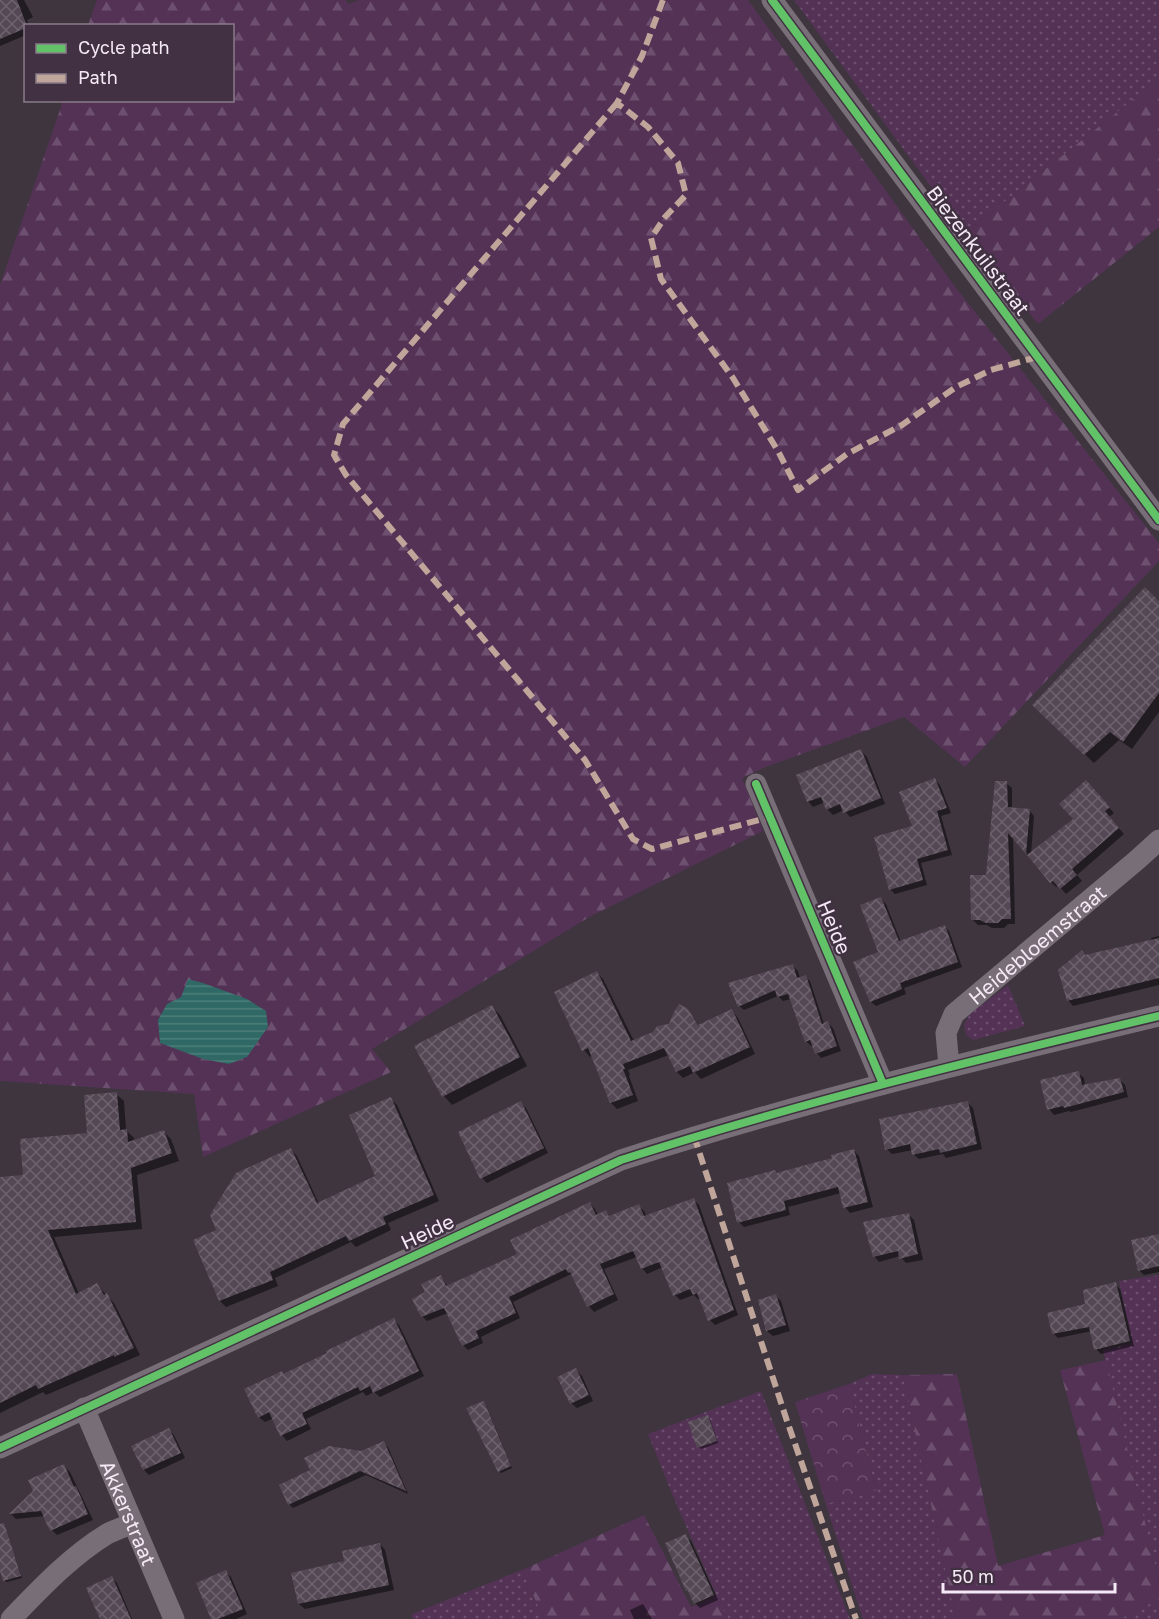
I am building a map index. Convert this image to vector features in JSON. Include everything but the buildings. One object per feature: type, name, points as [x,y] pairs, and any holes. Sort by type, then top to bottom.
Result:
[{"type":"street","name":"Biezenkuilstraat","points":[[772,0],[1159,520]]},
{"type":"street","name":"Heide","points":[[756,784],[883,1084]]},
{"type":"street","name":"Heidebloemstraat","points":[[949,1066],[946,1033],[954,1014],[1159,840]]},
{"type":"street","name":"Heide","points":[[0,1448],[621,1160],[694,1136],[949,1066],[1159,1016]]},
{"type":"street","name":"Akkerstraat","points":[[84,1408],[174,1619]]},
{"type":"street","points":[[11,1619],[35,1593],[79,1555],[108,1534],[133,1523]]},
{"type":"green space","points":[[97,0],[345,0],[349,4],[359,0],[748,0],[956,288],[1159,543],[1159,561],[965,767],[904,717],[763,768],[742,778],[763,831],[591,916],[372,1049],[391,1072],[203,1157],[194,1094],[0,1081],[0,285],[63,102],[234,102],[234,24],[88,24]]},
{"type":"green space","points":[[794,0],[1159,0],[1159,79],[965,233]]},
{"type":"green space","points":[[1159,79],[1159,227],[1038,324],[965,233]]},
{"type":"green space","points":[[1008,985],[1025,1026],[973,1040],[966,1035],[964,1025],[970,1014]]},
{"type":"green space","points":[[1159,1275],[1159,1581],[1103,1350],[1132,1343],[1119,1281]]},
{"type":"green space","points":[[1106,1360],[1159,1581],[1159,1599],[1120,1619],[956,1619],[903,1375],[957,1374],[998,1566],[1105,1535],[1060,1370]]},
{"type":"green space","points":[[872,1374],[903,1375],[956,1619],[863,1619],[826,1505],[876,1489],[849,1384]]},
{"type":"green space","points":[[849,1384],[876,1490],[826,1505],[795,1402]]},
{"type":"green space","points":[[761,1391],[850,1619],[727,1619],[648,1434]]},
{"type":"green space","points":[[644,1515],[691,1607],[717,1595],[727,1619],[544,1619],[522,1570]]},
{"type":"green space","points":[[522,1570],[544,1619],[413,1619],[412,1614]]},
{"type":"green space","points":[[1159,1599],[1159,1619],[1120,1619]]},
{"type":"shaded area","points":[[188,979],[247,999],[266,1011],[268,1027],[247,1057],[229,1064],[203,1059],[160,1043],[158,1020],[167,1004],[181,997]]},
{"type":"marked path","points":[[663,0],[642,56],[617,103],[648,127],[678,163],[686,195],[665,217],[651,238],[661,279],[733,378],[778,451],[798,490],[847,454],[902,425],[956,387],[991,370],[1037,357]]},
{"type":"marked path","points":[[617,103],[343,424],[334,455],[346,475],[585,760],[633,839],[652,849],[770,817]]},
{"type":"marked path","points":[[694,1136],[786,1418],[856,1619]]},
{"type":"cycle path","points":[[772,0],[1159,520]]},
{"type":"cycle path","points":[[756,784],[883,1084]]},
{"type":"cycle path","points":[[0,1448],[621,1160],[754,1120],[956,1065],[1159,1016]]}]
